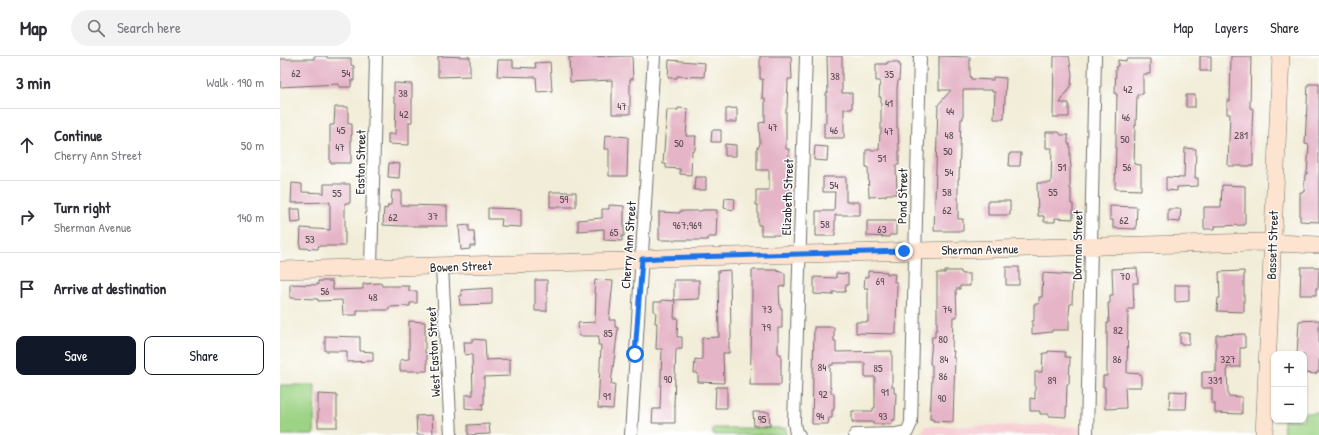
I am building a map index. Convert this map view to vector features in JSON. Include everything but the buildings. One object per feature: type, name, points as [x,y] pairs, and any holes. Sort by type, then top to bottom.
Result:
[{"type":"main road","name":"Bassett Street","points":[[1264,435],[1281,56]]},
{"type":"main road","name":"Sherman Avenue","points":[[642,259],[1272,242],[1319,245]]},
{"type":"main road","name":"Bowen Street","points":[[280,270],[442,267],[624,261],[642,259]]},
{"type":"street","name":"Easton Street","points":[[371,268],[376,56]]},
{"type":"street","name":"Cherry Ann Street","points":[[630,435],[654,56]]},
{"type":"street","name":"Elizabeth Street","points":[[797,435],[794,422],[806,56]]},
{"type":"street","name":"Pond Street","points":[[855,435],[896,434],[907,432],[911,423],[920,56]]},
{"type":"street","name":"Dorman Street","points":[[1087,435],[1095,56]]},
{"type":"street","name":"West Easton Street","points":[[442,267],[451,435]]},
{"type":"shaded area","points":[[1051,425],[1081,427],[1080,435],[920,435],[925,426]]},
{"type":"green space","points":[[280,385],[315,385],[314,435],[280,435]]},
{"type":"green space","points":[[1307,413],[1319,413],[1319,435],[1284,435],[1283,423],[1307,423]]},
{"type":"green space","points":[[713,428],[786,428],[786,435],[713,435]]},
{"type":"route","points":[[635,354],[642,259],[904,251]]}]
